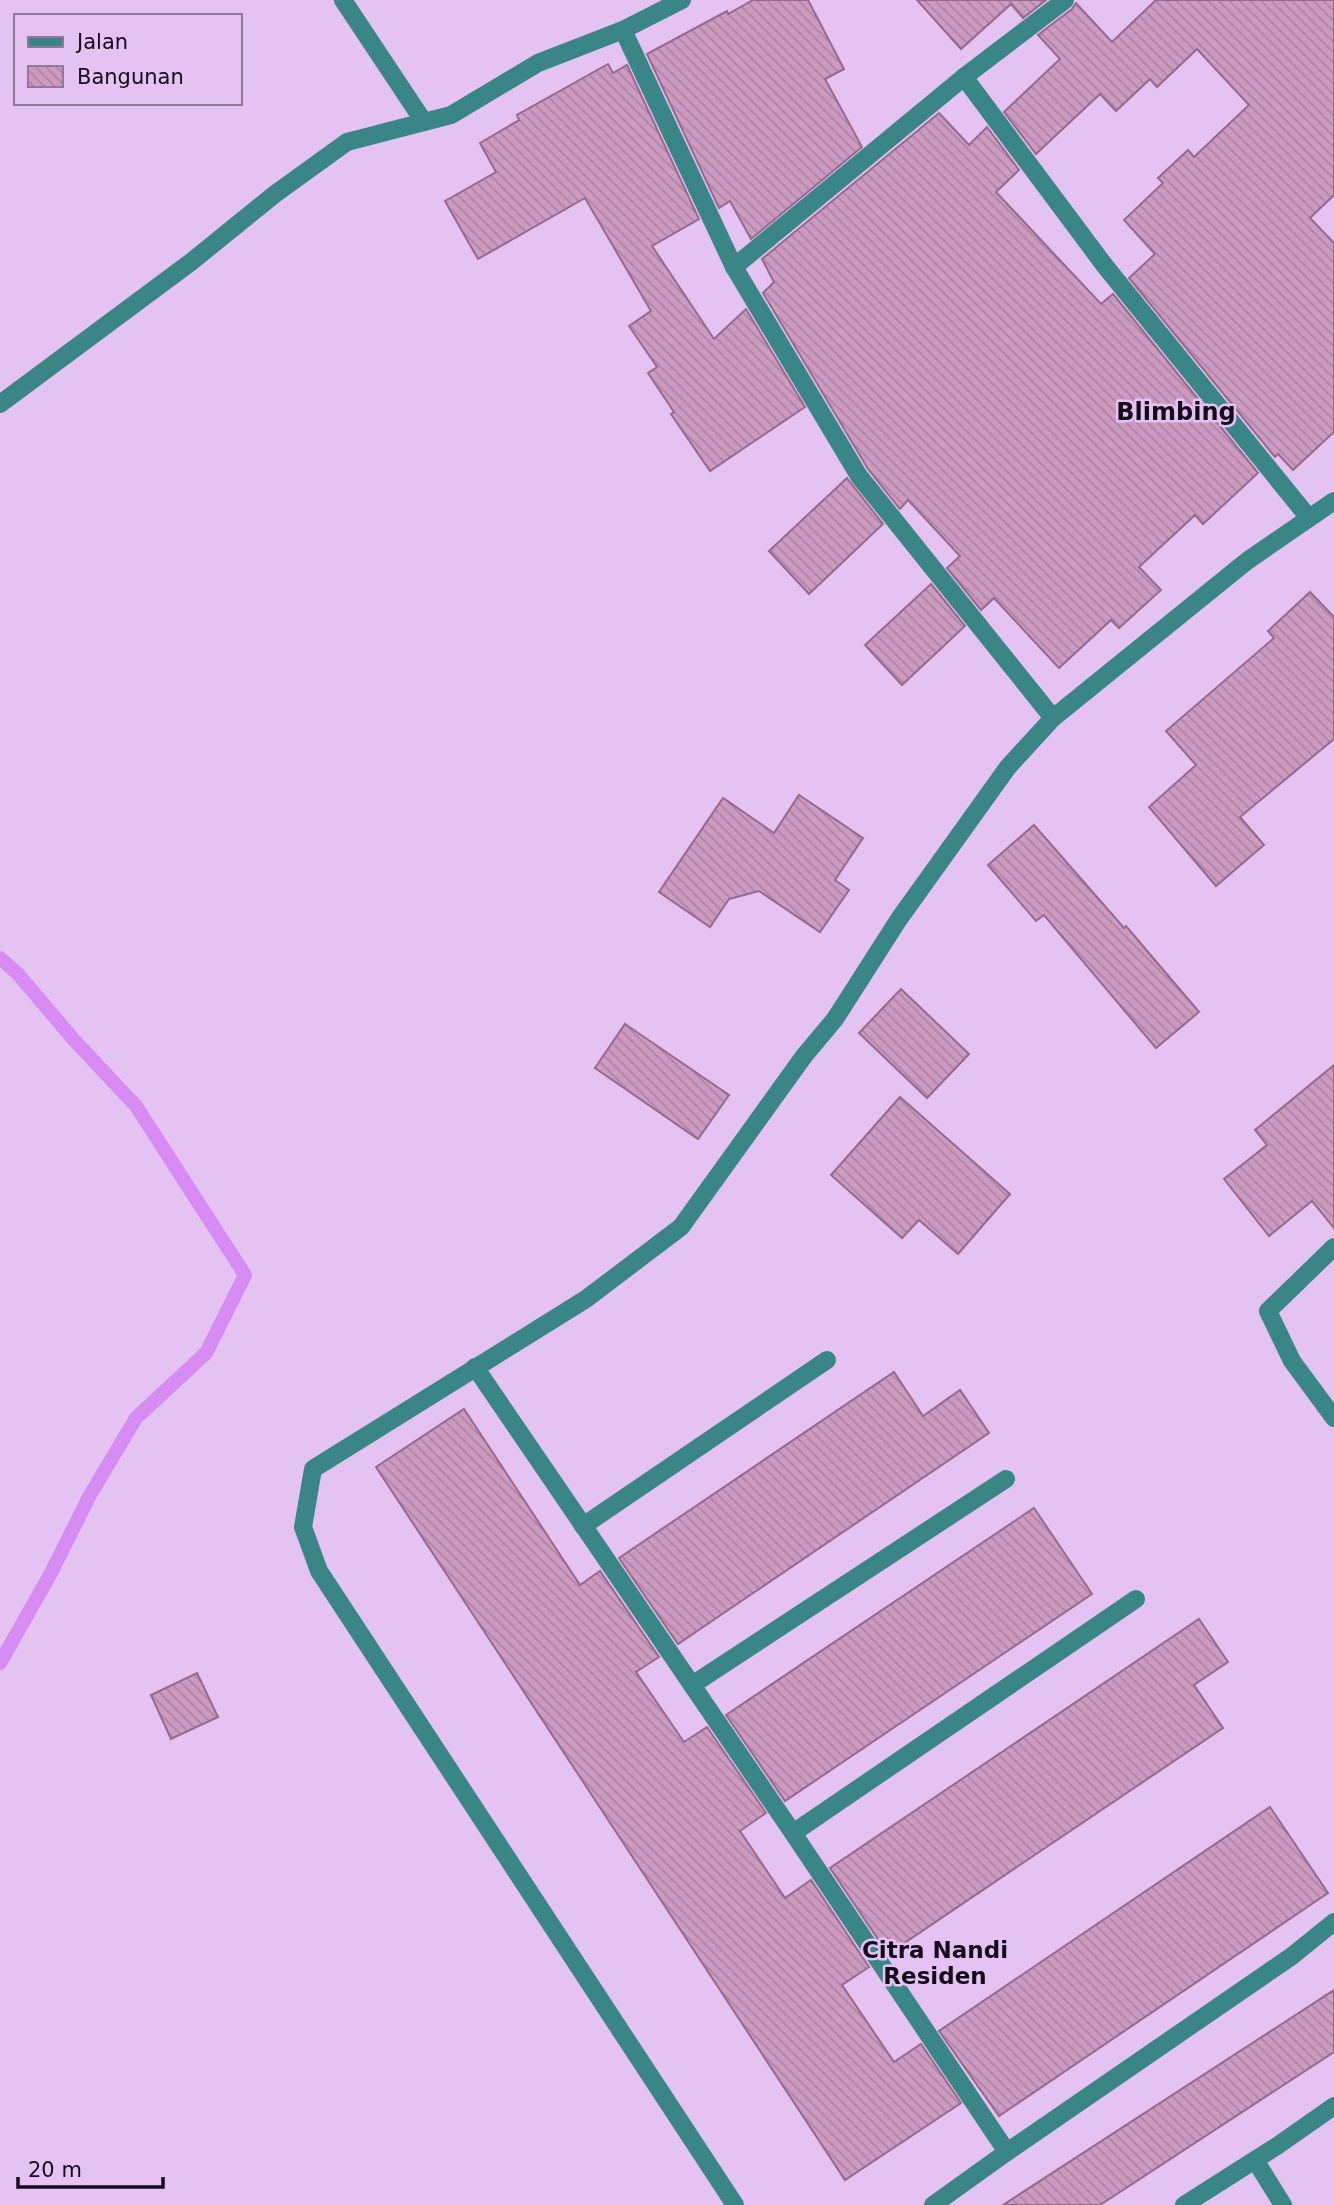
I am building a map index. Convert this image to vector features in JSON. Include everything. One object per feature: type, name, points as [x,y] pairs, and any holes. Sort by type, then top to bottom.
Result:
[{"type":"street","points":[[343,0],[425,122]]},
{"type":"street","points":[[0,404],[347,142],[451,115],[538,63],[623,30],[682,0]]},
{"type":"street","points":[[734,267],[964,77],[1065,0]]},
{"type":"street","points":[[623,30],[734,267],[859,476],[1053,718]]},
{"type":"street","points":[[964,77],[1105,266],[1309,518]]},
{"type":"street","points":[[735,2205],[318,1571],[303,1527],[313,1469],[586,1299],[681,1227],[804,1056],[835,1019],[899,919],[1008,767],[1053,718],[1247,561],[1334,502]]},
{"type":"street","points":[[1334,1247],[1268,1311],[1292,1361],[1334,1419]]},
{"type":"street","points":[[583,1526],[827,1360]]},
{"type":"street","points":[[475,1367],[1007,2152]]},
{"type":"street","points":[[692,1685],[1006,1479]]},
{"type":"street","points":[[793,1833],[1136,1599]]},
{"type":"street","points":[[933,2205],[1292,1956],[1334,1922]]},
{"type":"street","points":[[1184,2205],[1334,2106]]},
{"type":"street","points":[[1255,2160],[1283,2205]]},
{"type":"building","points":[[753,0],[808,0],[844,69],[825,79],[862,147],[751,239],[730,201],[719,208],[647,54]]},
{"type":"building","points":[[917,0],[1046,0],[1023,18],[1011,4],[961,49]]},
{"type":"building","points":[[1156,0],[1334,0],[1334,195],[1310,218],[1334,243],[1334,432],[1293,470],[1278,454],[1275,457],[1129,278],[1155,254],[1124,220],[1163,183],[1158,178],[1188,150],[1194,157],[1249,105],[1197,49],[1157,87],[1150,79],[1116,111],[1100,94],[1036,154],[1004,112],[1060,59],[1038,35],[1076,3],[1112,42]]},
{"type":"building","points":[[608,64],[613,73],[627,65],[699,219],[652,246],[714,339],[746,309],[805,407],[710,471],[671,414],[674,412],[648,373],[657,367],[629,326],[651,311],[585,198],[478,259],[445,201],[496,172],[480,143],[519,120],[517,115]]},
{"type":"building","points":[[939,113],[969,145],[987,127],[1019,170],[996,192],[1101,304],[1113,294],[1258,473],[1203,524],[1195,515],[1139,567],[1161,590],[1119,628],[1111,620],[1059,668],[994,598],[981,610],[947,568],[960,556],[908,500],[900,509],[868,469],[763,293],[774,282],[762,259]]},
{"type":"building","points":[[847,478],[883,524],[809,594],[769,551]]},
{"type":"building","points":[[931,584],[965,626],[902,685],[865,645]]},
{"type":"building","points":[[1310,592],[1334,617],[1334,739],[1240,817],[1264,845],[1216,886],[1149,807],[1196,765],[1166,731],[1274,638],[1268,631]]},
{"type":"building","points":[[799,795],[863,838],[835,880],[849,890],[820,932],[759,891],[729,899],[710,927],[659,892],[723,798],[774,833]]},
{"type":"building","points":[[1034,825],[1124,928],[1126,926],[1199,1012],[1156,1048],[1044,915],[1036,921],[988,865]]},
{"type":"building","points":[[901,989],[969,1054],[927,1098],[859,1033]]},
{"type":"building","points":[[625,1024],[729,1095],[698,1139],[595,1068]]},
{"type":"building","points":[[1334,1065],[1334,1228],[1312,1201],[1269,1236],[1224,1179],[1267,1145],[1255,1130]]},
{"type":"building","points":[[900,1097],[1010,1194],[958,1254],[919,1220],[902,1238],[831,1175]]},
{"type":"building","points":[[894,1372],[923,1416],[960,1390],[989,1433],[678,1644],[619,1558]]},
{"type":"building","points":[[464,1409],[580,1585],[600,1571],[659,1657],[636,1672],[684,1742],[707,1727],[766,1813],[740,1831],[785,1898],[811,1880],[869,1967],[842,1985],[894,2062],[921,2044],[961,2103],[845,2180],[376,1467]]},
{"type":"building","points":[[1034,1508],[1092,1594],[785,1801],[726,1715]]},
{"type":"building","points":[[1199,1619],[1228,1662],[1194,1685],[1223,1728],[888,1954],[830,1868]]},
{"type":"building","points":[[197,1673],[218,1717],[171,1739],[151,1695]]},
{"type":"building","points":[[1270,1807],[1328,1893],[999,2116],[939,2031]]},
{"type":"building","points":[[1334,1990],[1334,2052],[1100,2205],[1003,2205]]},
{"type":"waterway","points":[[0,958],[18,974],[74,1040],[136,1106],[245,1275],[206,1353],[136,1418],[90,1495],[51,1573],[0,1663]]},
{"type":"district","name":"Blimbing","points":[[1176,412]]},
{"type":"district","name":"Citra Nandi Residen","points":[[935,1963]]}]
